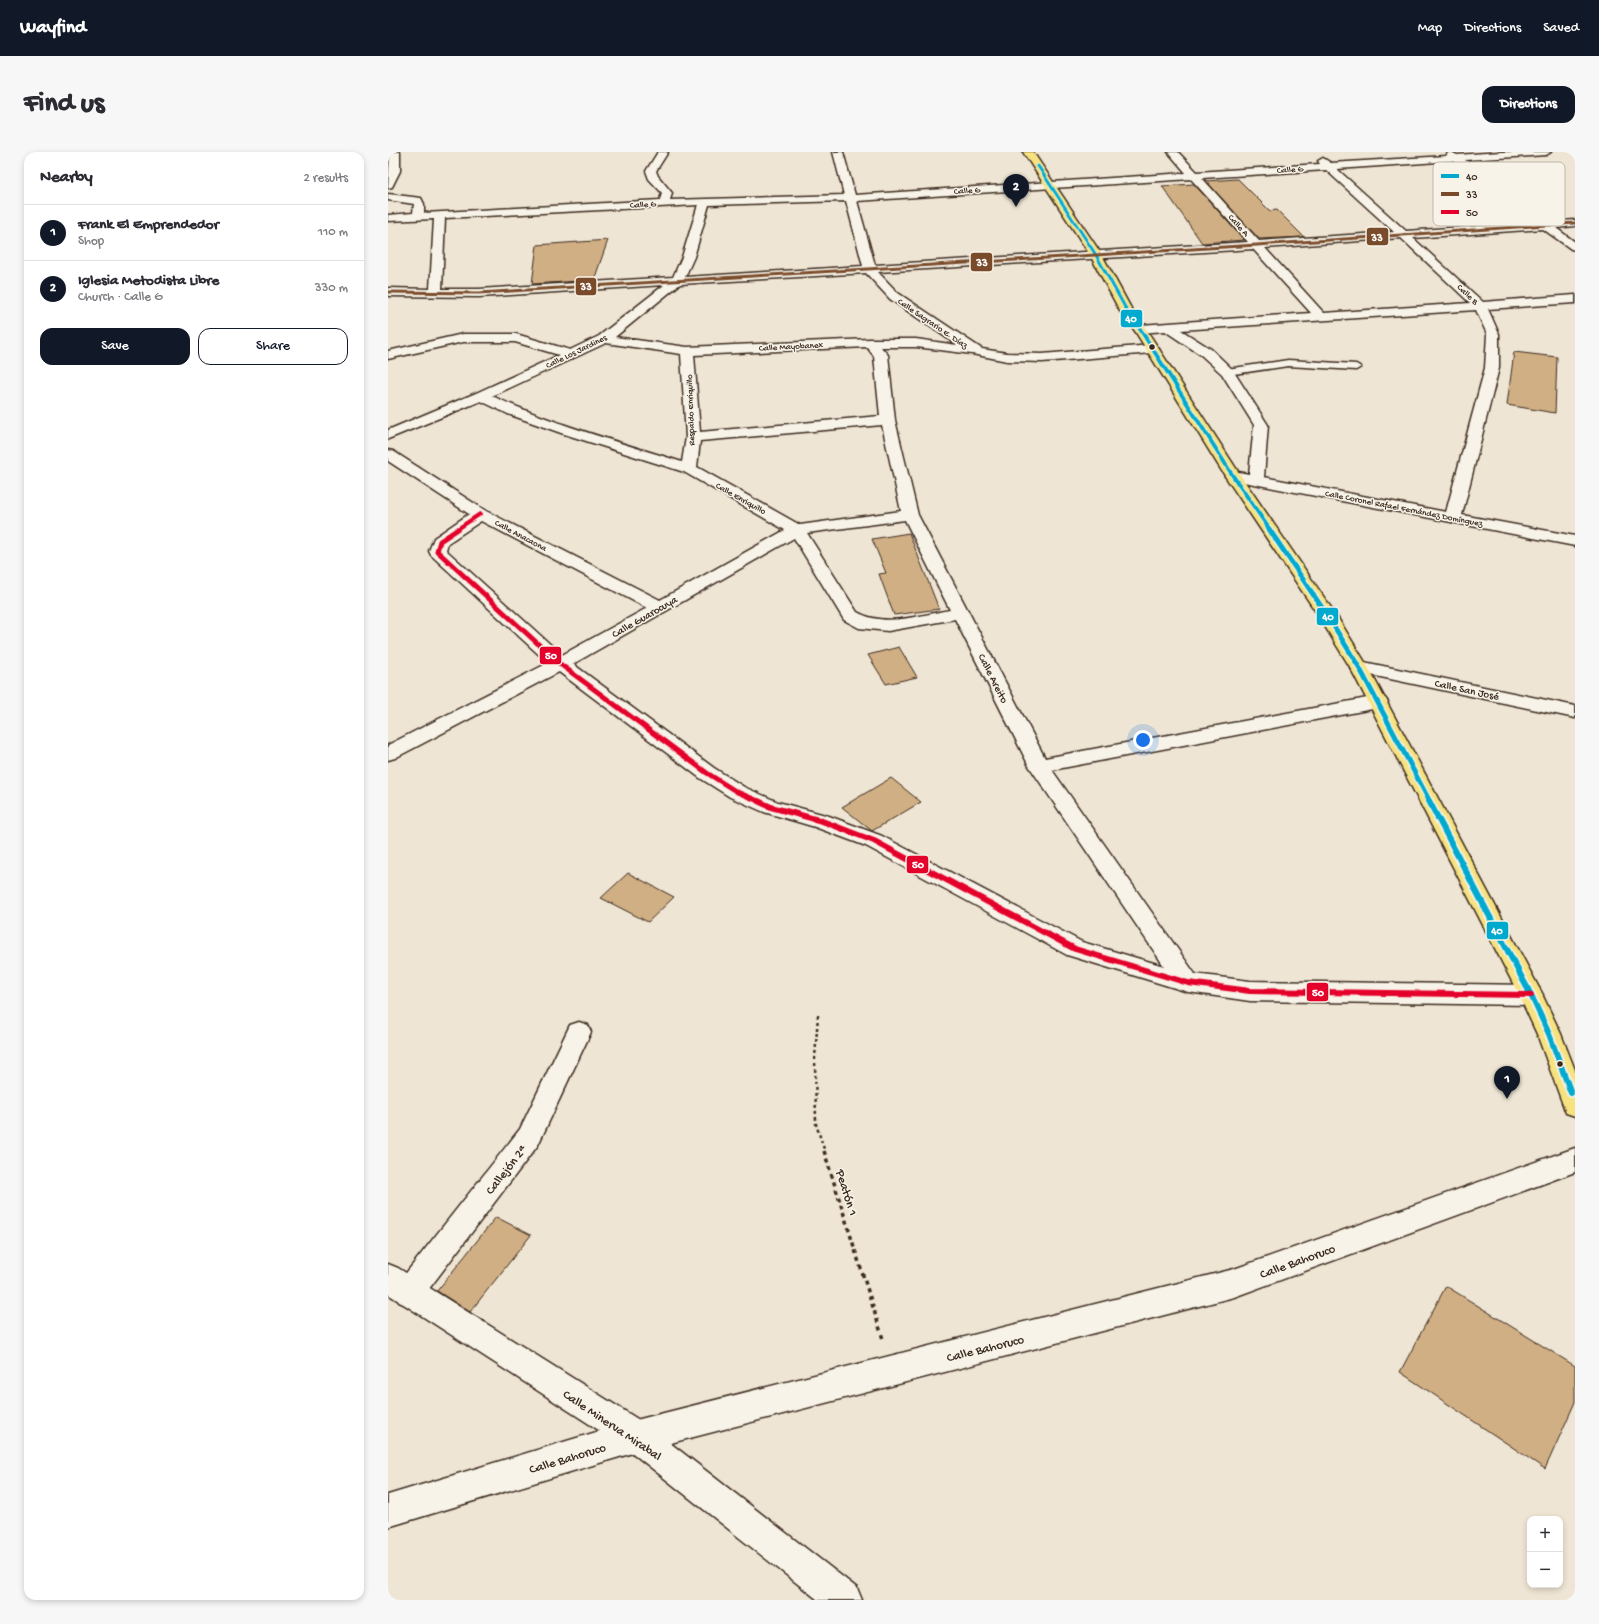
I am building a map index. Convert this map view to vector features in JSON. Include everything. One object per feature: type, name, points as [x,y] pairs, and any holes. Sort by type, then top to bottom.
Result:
[{"type":"main road","points":[[1028,152],[1096,256],[1127,313],[1140,329],[1233,476],[1327,615],[1359,667],[1531,995],[1549,1034],[1575,1105]]},
{"type":"street","points":[[388,185],[395,171],[395,152]]},
{"type":"street","points":[[663,152],[651,171],[653,176],[667,193],[664,203]]},
{"type":"street","name":"Calle Sagrario E. Díaz","points":[[838,152],[870,270],[894,296],[978,352],[1007,357],[1042,358],[1152,349]]},
{"type":"street","name":"Calle A","points":[[1173,152],[1321,317]]},
{"type":"street","name":"Calle B","points":[[1312,152],[1481,306],[1493,334],[1492,368],[1453,517]]},
{"type":"street","name":"Calle G","points":[[388,218],[664,203],[851,198],[1328,166],[1451,155],[1546,152]]},
{"type":"street","points":[[1451,155],[1461,162]]},
{"type":"street","points":[[388,197],[417,200],[419,204],[418,216]]},
{"type":"street","name":"Calle Los Jardines","points":[[391,431],[481,396],[604,339],[677,280],[688,257],[704,203]]},
{"type":"street","points":[[436,293],[440,215]]},
{"type":"street","points":[[1565,223],[1575,223]]},
{"type":"street","points":[[388,292],[479,293],[1096,256],[1520,226]]},
{"type":"street","points":[[1549,226],[1575,247]]},
{"type":"street","points":[[1140,329],[1575,299]]},
{"type":"street","points":[[1166,327],[1206,352],[1227,372],[1261,425],[1256,480]]},
{"type":"street","points":[[388,355],[463,338],[516,338],[571,354]]},
{"type":"street","name":"Calle Mayobanex","points":[[604,339],[687,351],[870,343],[916,343],[978,352]]},
{"type":"street","name":"Calle Areito","points":[[870,343],[881,355],[888,420],[910,515],[1040,766],[1188,983]]},
{"type":"street","name":"Respaldo Enriquillo","points":[[687,351],[693,437],[689,469]]},
{"type":"street","name":"Calle Enriquillo","points":[[481,396],[513,411],[566,430],[689,469],[797,530],[850,616],[865,624],[888,626],[961,613]]},
{"type":"street","points":[[693,437],[888,420]]},
{"type":"street","name":"Calle Anacaona","points":[[388,454],[480,514],[659,607]]},
{"type":"street","name":"Calle Coronel Rafael Fernández Domínguez","points":[[1233,476],[1575,540]]},
{"type":"street","points":[[480,514],[440,541],[437,550],[560,664],[707,773],[738,792],[770,807],[822,821],[874,841],[1075,949],[1188,983],[1250,991],[1531,995]]},
{"type":"street","name":"Calle Guarocuya","points":[[388,752],[560,664],[797,530],[910,515]]},
{"type":"street","name":"Calle San José","points":[[1359,667],[1575,712]]},
{"type":"street","points":[[1040,766],[1378,702]]},
{"type":"street","name":"Callejón 2ª","points":[[399,1285],[529,1137],[579,1032]]},
{"type":"street","name":"Calle Bahoruco","points":[[388,1511],[636,1436],[1234,1283],[1575,1160]]},
{"type":"street","name":"Calle Minerva Mirabal","points":[[399,1285],[636,1436],[845,1600]]},
{"type":"lane","points":[[1227,372],[1288,363],[1356,367]]},
{"type":"path","name":"Peatón 1","points":[[818,1015],[815,1058],[816,1124],[893,1370]]},
{"type":"building","points":[[1238,179],[1270,211],[1277,210],[1304,237],[1259,239],[1206,181]]},
{"type":"building","points":[[1194,184],[1244,240],[1202,243],[1162,186]]},
{"type":"building","points":[[608,240],[594,280],[532,284],[537,245]]},
{"type":"building","points":[[1514,352],[1557,357],[1555,413],[1507,405]]},
{"type":"building","points":[[909,533],[939,609],[894,615],[879,574],[886,573],[872,539]]},
{"type":"building","points":[[899,647],[917,677],[886,684],[868,655]]},
{"type":"building","points":[[891,778],[921,802],[872,831],[842,807]]},
{"type":"building","points":[[628,873],[674,897],[648,922],[601,898]]},
{"type":"building","points":[[496,1217],[531,1235],[470,1312],[437,1291]]},
{"type":"building","points":[[1446,1286],[1575,1366],[1575,1402],[1545,1469],[1400,1372]]},
{"type":"transit line","name":"40","points":[[1038,166],[1096,255],[1127,313],[1140,329],[1233,476],[1327,615],[1359,667],[1531,995],[1549,1034],[1571,1093]]},
{"type":"transit line","name":"33","points":[[1565,224],[1575,223]]},
{"type":"transit line","name":"33","points":[[388,292],[479,293],[1257,245],[1532,226]]},
{"type":"transit line","name":"50","points":[[480,514],[440,541],[437,551],[560,664],[707,773],[737,792],[771,807],[822,821],[874,841],[1075,949],[1188,983],[1250,991],[1531,995]]},
{"type":"place","name":"Iglesia Metodista Libre","points":[[1016,207]]},
{"type":"place","name":"Frank El Emprendedor","points":[[1507,1099]]}]
